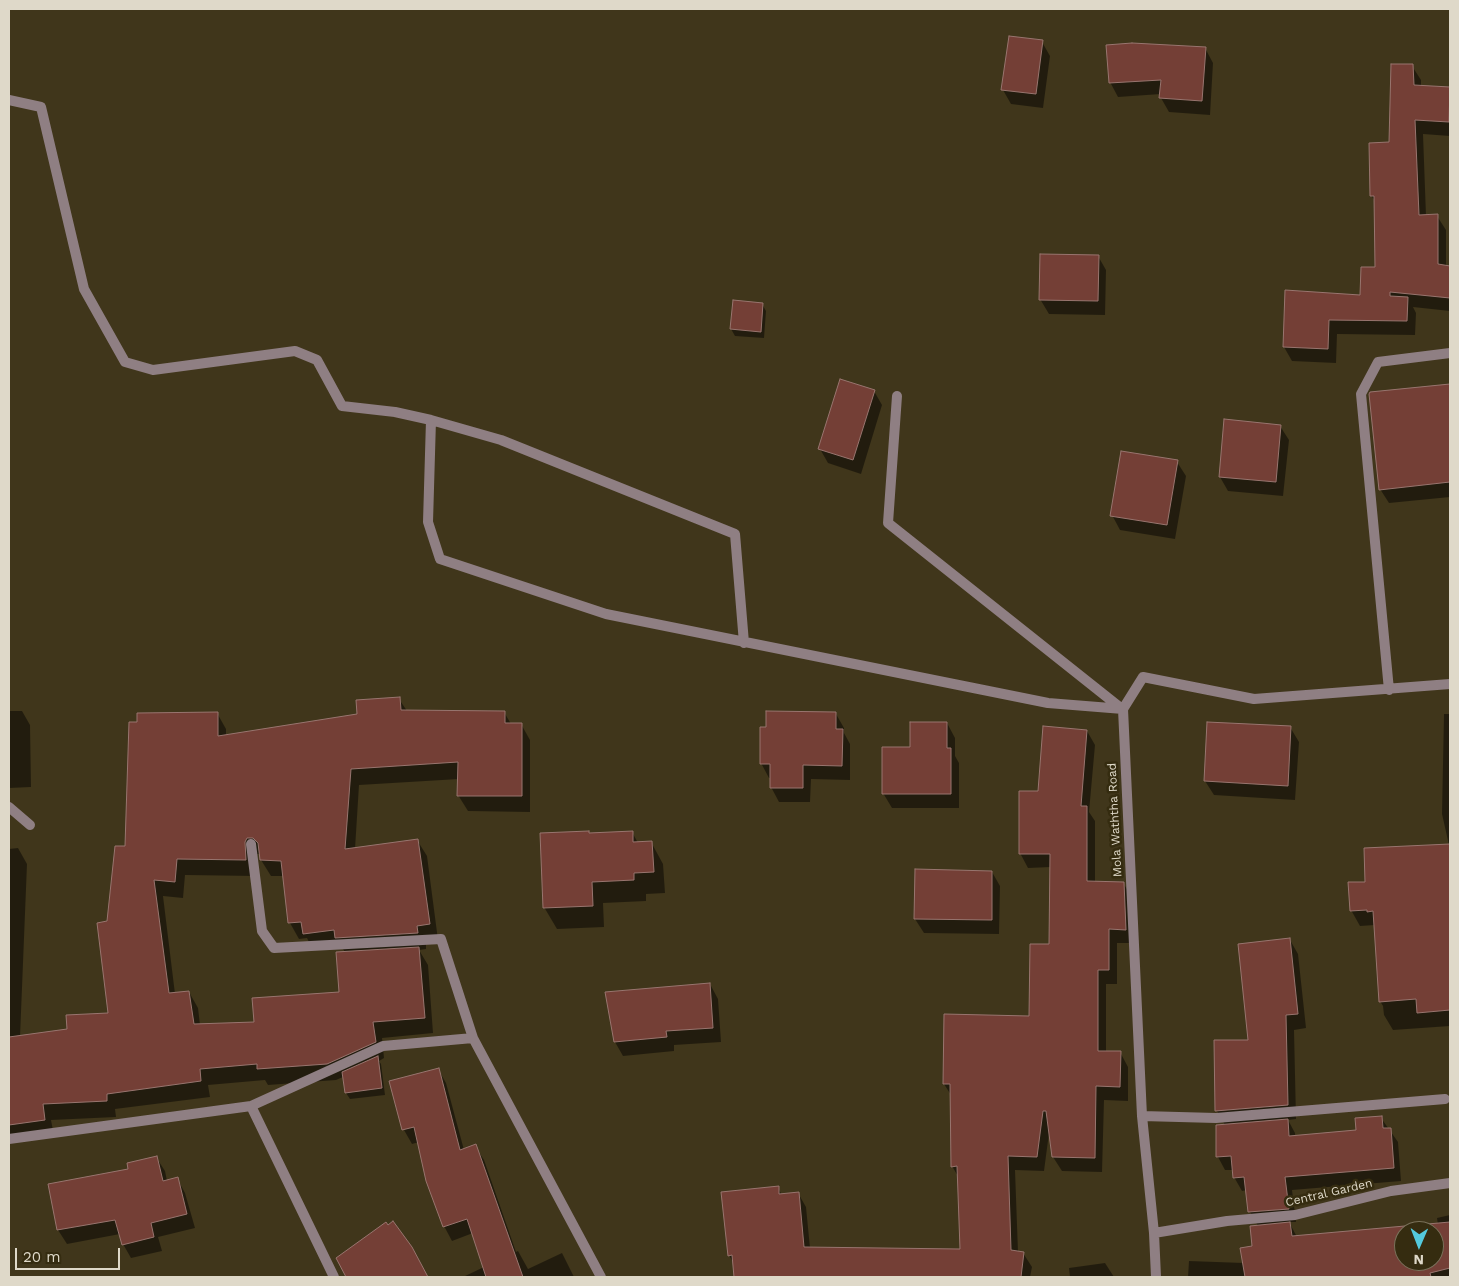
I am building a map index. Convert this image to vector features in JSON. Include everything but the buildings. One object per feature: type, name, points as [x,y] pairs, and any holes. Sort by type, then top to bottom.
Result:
[{"type":"street","points":[[9,100],[41,107],[84,289],[125,362],[153,370],[295,351],[317,360],[342,406],[395,412],[501,440],[735,534],[744,643]]},
{"type":"street","points":[[1389,690],[1361,394],[1378,362],[1450,353]]},
{"type":"street","points":[[897,396],[888,523],[1123,709]]},
{"type":"street","points":[[431,420],[428,522],[440,559],[606,614],[1048,703],[1123,709]]},
{"type":"street","points":[[1123,709],[1143,677],[1254,699],[1450,684]]},
{"type":"street","name":"Mola Waththa Road","points":[[1123,709],[1142,1116],[1154,1233],[1156,1277]]},
{"type":"street","points":[[9,807],[30,825]]},
{"type":"street","points":[[251,844],[262,931],[274,948],[441,939],[473,1038],[601,1277]]},
{"type":"street","points":[[9,1139],[252,1106],[384,1046],[473,1038]]},
{"type":"street","points":[[1142,1116],[1216,1118],[1445,1099]]},
{"type":"street","points":[[252,1106],[334,1277]]},
{"type":"street","name":"Central Garden","points":[[1154,1233],[1227,1221],[1295,1215],[1391,1191],[1450,1183]]}]
